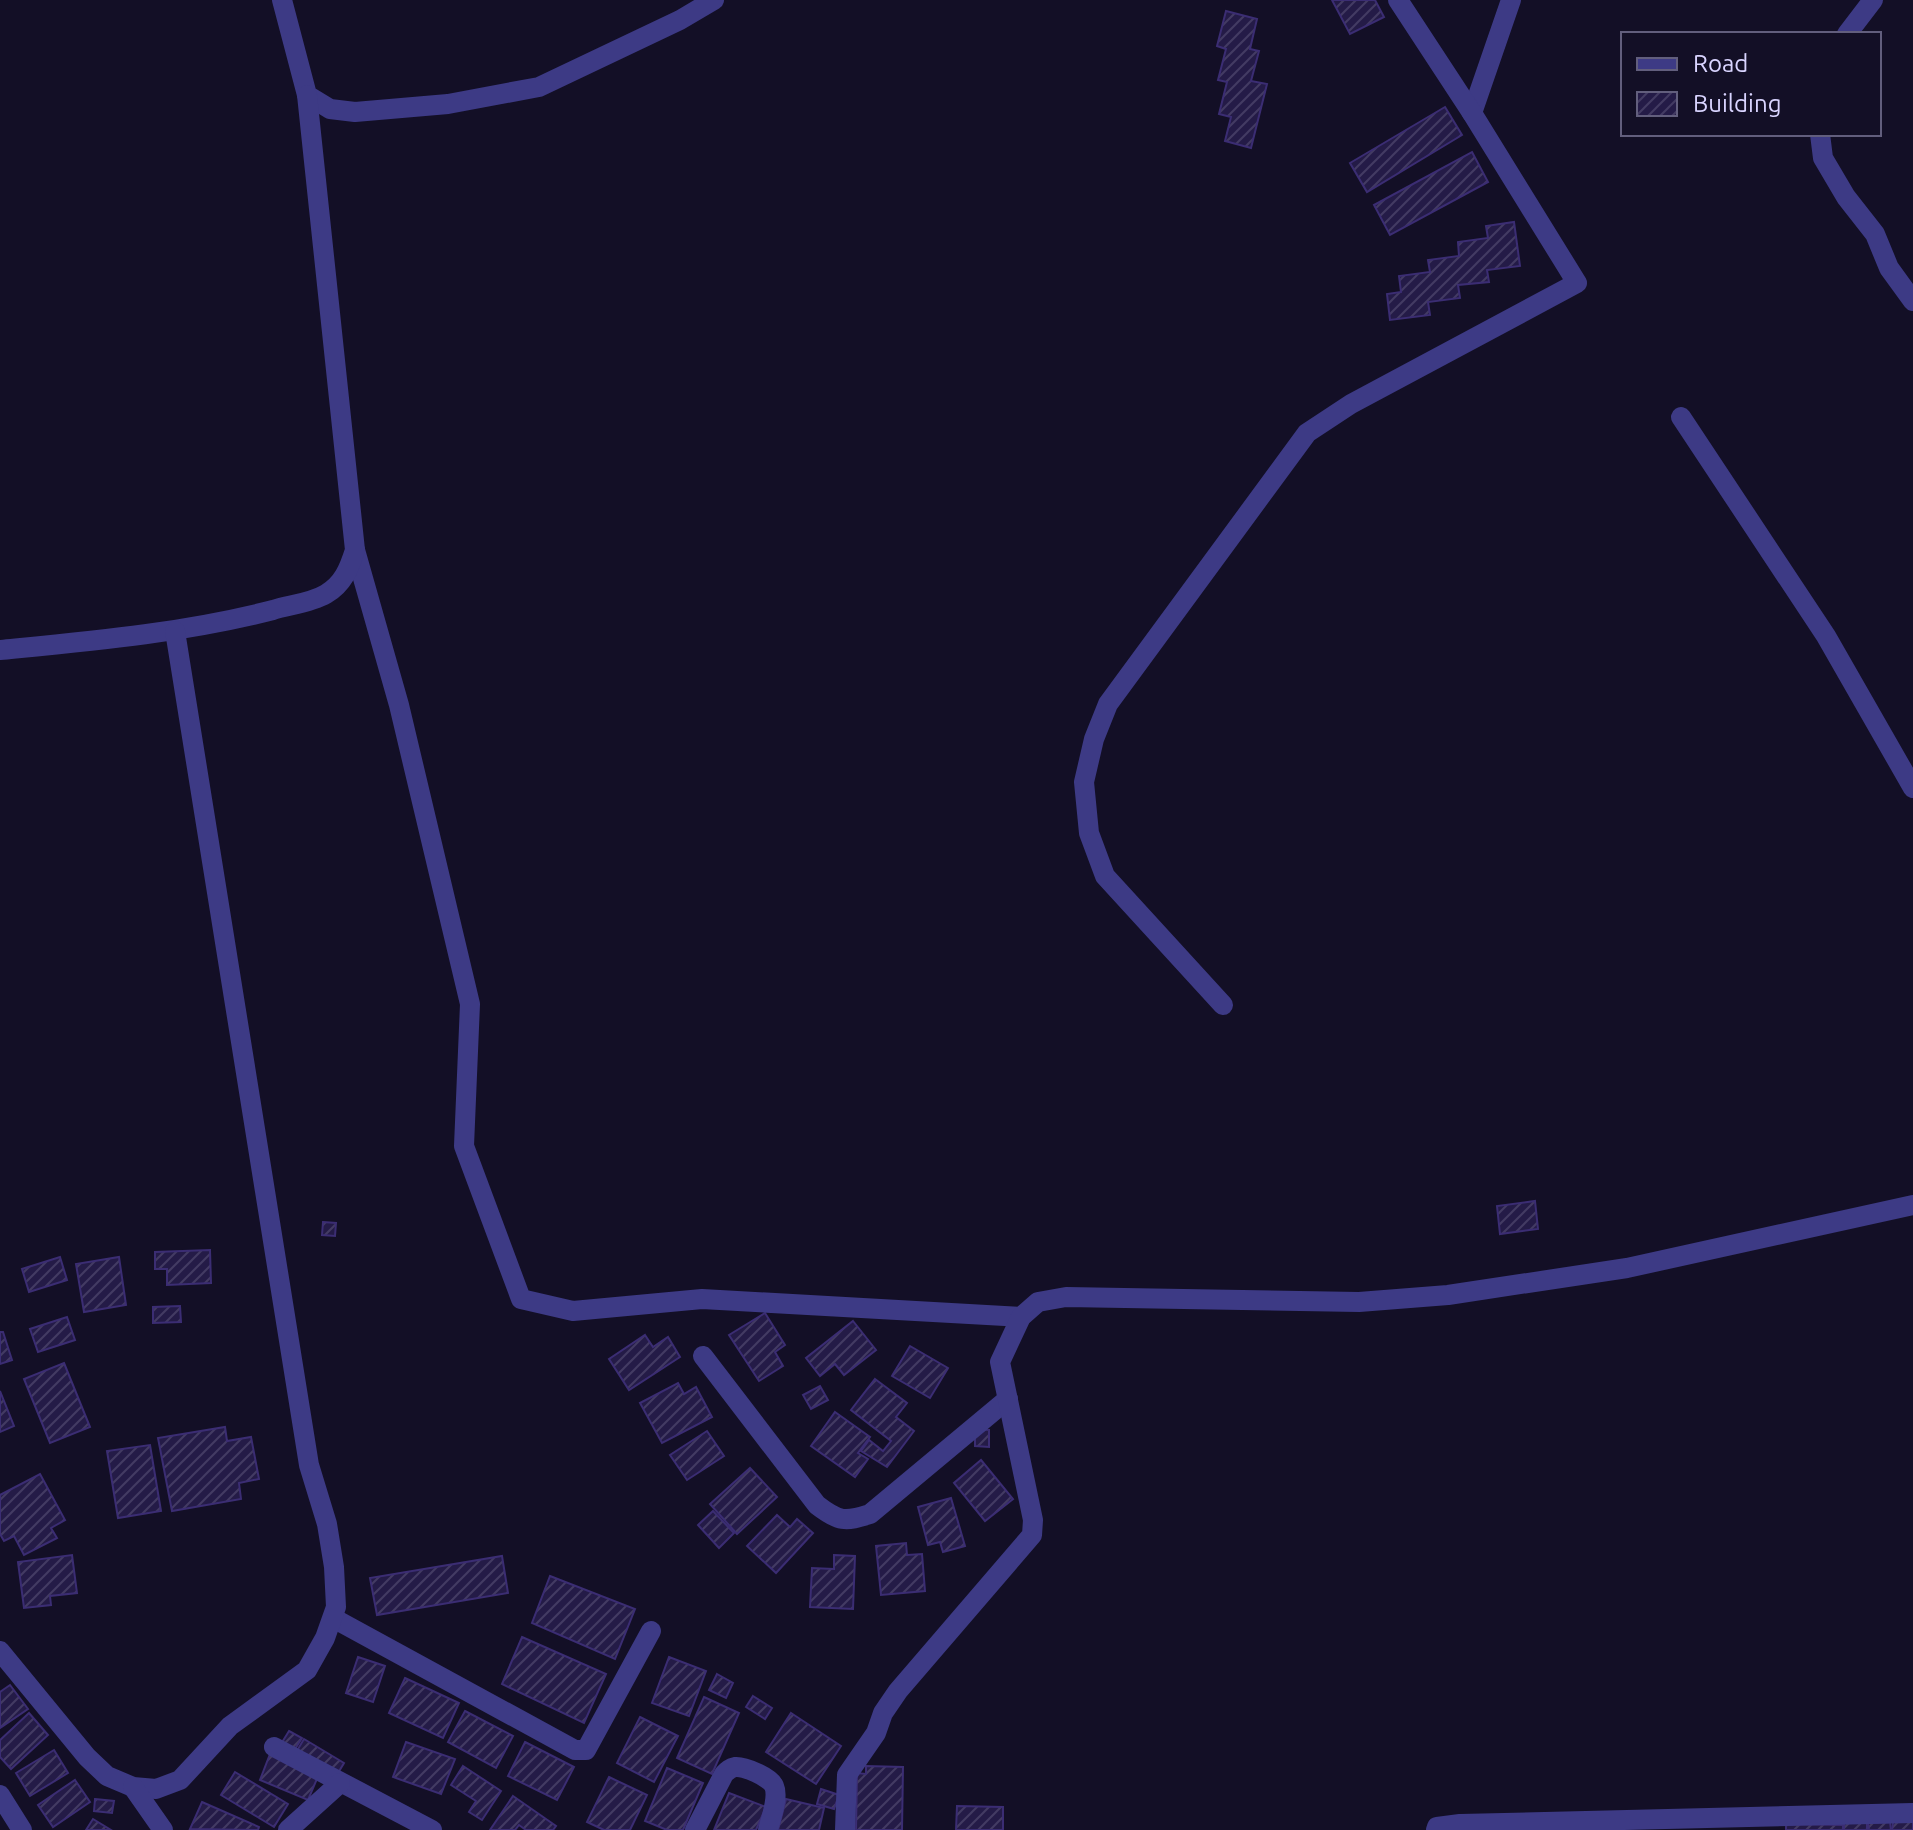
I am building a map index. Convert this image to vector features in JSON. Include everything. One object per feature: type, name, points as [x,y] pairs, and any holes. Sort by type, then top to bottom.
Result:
[{"type":"street","points":[[282,0],[307,95],[355,550],[399,705],[470,1004],[464,1146],[521,1299],[573,1311],[702,1299],[1021,1317]]},
{"type":"street","points":[[307,95],[330,109],[392,111],[539,87],[680,20],[714,0]]},
{"type":"street","points":[[1223,1005],[1105,876],[1089,833],[1084,782],[1094,739],[1108,704],[1307,433],[1351,404],[1577,283],[1398,0]]},
{"type":"street","points":[[1472,113],[1511,0]]},
{"type":"street","points":[[1849,32],[1873,0]]},
{"type":"street","points":[[1820,136],[1823,158],[1846,197],[1875,234],[1889,268],[1913,301]]},
{"type":"street","points":[[1681,417],[1826,636],[1913,788]]},
{"type":"street","points":[[0,650],[175,631],[322,597],[337,587],[348,572],[355,550]]},
{"type":"street","points":[[0,1651],[87,1757],[107,1776],[133,1787],[156,1789],[180,1780],[230,1726],[307,1670],[333,1618],[336,1589],[331,1542],[309,1465],[175,631]]},
{"type":"street","points":[[845,1830],[847,1775],[876,1733],[883,1713],[898,1691],[1032,1535],[1033,1520],[1000,1362],[1021,1317],[1038,1302],[1066,1297],[1359,1302],[1448,1295],[1627,1268],[1913,1205]]},
{"type":"street","points":[[703,1356],[817,1505],[834,1518],[850,1520],[870,1514],[1008,1399]]},
{"type":"street","points":[[333,1618],[575,1750],[586,1750],[651,1631]]},
{"type":"street","points":[[274,1747],[432,1830]]},
{"type":"street","points":[[695,1830],[724,1774],[732,1767],[743,1767],[772,1782],[774,1800],[768,1830]]},
{"type":"street","points":[[288,1830],[340,1783]]},
{"type":"street","points":[[133,1787],[163,1830]]},
{"type":"street","points":[[0,1795],[22,1830]]},
{"type":"street","points":[[1436,1830],[1437,1827],[1460,1824],[1913,1813]]},
{"type":"building","points":[[1332,0],[1375,0],[1384,17],[1350,34]]},
{"type":"building","points":[[1226,11],[1257,19],[1250,49],[1259,51],[1251,81],[1267,84],[1251,148],[1225,141],[1231,117],[1219,114],[1227,82],[1218,80],[1226,49],[1217,46]]},
{"type":"building","points":[[1445,107],[1462,135],[1367,192],[1350,163]]},
{"type":"building","points":[[1472,152],[1488,182],[1390,235],[1374,205]]},
{"type":"building","points":[[1514,222],[1520,266],[1487,270],[1489,282],[1458,285],[1460,298],[1428,302],[1430,315],[1390,320],[1387,294],[1401,292],[1399,276],[1430,272],[1428,260],[1459,256],[1458,242],[1488,238],[1486,226]]},
{"type":"building","points":[[1535,1201],[1538,1229],[1500,1234],[1497,1206]]},
{"type":"building","points":[[323,1222],[336,1223],[335,1236],[322,1235]]},
{"type":"building","points":[[210,1250],[211,1283],[167,1285],[167,1269],[155,1269],[155,1252]]},
{"type":"building","points":[[60,1257],[67,1280],[29,1292],[22,1269]]},
{"type":"building","points":[[119,1257],[126,1305],[84,1312],[76,1264]]},
{"type":"building","points":[[180,1306],[181,1322],[153,1323],[153,1307]]},
{"type":"building","points":[[765,1313],[785,1345],[775,1352],[783,1366],[759,1381],[729,1335]]},
{"type":"building","points":[[67,1317],[75,1340],[38,1352],[30,1329]]},
{"type":"building","points":[[853,1321],[876,1350],[844,1375],[835,1364],[820,1376],[806,1358]]},
{"type":"building","points":[[0,1332],[3,1332],[12,1360],[0,1364]]},
{"type":"building","points":[[645,1335],[653,1347],[668,1337],[680,1357],[629,1390],[609,1359]]},
{"type":"building","points":[[910,1346],[948,1368],[930,1398],[892,1376]]},
{"type":"building","points":[[64,1363],[90,1427],[50,1443],[24,1379]]},
{"type":"building","points":[[875,1379],[907,1403],[896,1417],[914,1431],[887,1467],[861,1451],[869,1440],[883,1451],[891,1441],[851,1410]]},
{"type":"building","points":[[678,1383],[684,1394],[696,1387],[712,1417],[662,1443],[640,1403]]},
{"type":"building","points":[[820,1386],[828,1400],[811,1409],[803,1395]]},
{"type":"building","points":[[0,1391],[14,1426],[0,1432]]},
{"type":"building","points":[[835,1412],[870,1437],[858,1453],[868,1459],[855,1477],[811,1446]]},
{"type":"building","points":[[225,1427],[227,1441],[251,1437],[259,1479],[239,1483],[241,1499],[172,1511],[158,1438]]},
{"type":"building","points":[[975,1429],[989,1430],[989,1447],[975,1446]]},
{"type":"building","points":[[707,1431],[724,1456],[687,1480],[670,1455]]},
{"type":"building","points":[[150,1445],[161,1511],[118,1518],[107,1451]]},
{"type":"building","points":[[981,1460],[1013,1499],[985,1521],[954,1483]]},
{"type":"building","points":[[750,1468],[777,1497],[737,1534],[710,1504]]},
{"type":"building","points":[[40,1474],[65,1520],[51,1528],[57,1538],[24,1555],[14,1536],[4,1541],[0,1534],[0,1495]]},
{"type":"building","points":[[951,1498],[965,1546],[943,1552],[940,1542],[928,1545],[918,1507]]},
{"type":"building","points":[[713,1511],[734,1533],[719,1548],[698,1525]]},
{"type":"building","points":[[777,1515],[790,1527],[797,1519],[813,1533],[776,1573],[747,1546]]},
{"type":"building","points":[[906,1543],[907,1555],[922,1554],[925,1591],[881,1595],[876,1546]]},
{"type":"building","points":[[72,1555],[77,1593],[50,1596],[51,1605],[24,1608],[18,1562]]},
{"type":"building","points":[[834,1555],[855,1556],[853,1609],[810,1607],[812,1568],[834,1569]]},
{"type":"building","points":[[502,1556],[508,1593],[377,1615],[370,1578]]},
{"type":"building","points":[[550,1576],[635,1609],[615,1659],[532,1623]]},
{"type":"building","points":[[522,1637],[606,1674],[584,1723],[502,1684]]},
{"type":"building","points":[[358,1657],[385,1666],[373,1702],[346,1693]]},
{"type":"building","points":[[669,1657],[706,1671],[689,1716],[652,1703]]},
{"type":"building","points":[[717,1674],[733,1683],[726,1698],[709,1690]]},
{"type":"building","points":[[405,1678],[459,1703],[443,1738],[389,1713]]},
{"type":"building","points":[[10,1685],[28,1709],[0,1728],[0,1692]]},
{"type":"building","points":[[753,1696],[772,1708],[765,1719],[746,1707]]},
{"type":"building","points":[[704,1697],[739,1713],[712,1774],[677,1758]]},
{"type":"building","points":[[465,1711],[513,1736],[496,1768],[448,1742]]},
{"type":"building","points":[[29,1713],[48,1735],[11,1769],[0,1757],[0,1740]]},
{"type":"building","points":[[791,1713],[841,1746],[816,1784],[766,1752]]},
{"type":"building","points":[[640,1717],[678,1736],[654,1782],[617,1763]]},
{"type":"building","points":[[289,1731],[302,1738],[293,1752],[281,1744]]},
{"type":"building","points":[[304,1739],[344,1763],[335,1778],[295,1754]]},
{"type":"building","points":[[406,1742],[455,1759],[441,1794],[393,1777]]},
{"type":"building","points":[[525,1742],[574,1767],[557,1800],[508,1776]]},
{"type":"building","points":[[54,1750],[68,1773],[30,1796],[16,1773]]},
{"type":"building","points":[[270,1754],[319,1774],[308,1800],[260,1780]]},
{"type":"building","points":[[463,1766],[501,1791],[482,1820],[469,1812],[476,1801],[451,1785]]},
{"type":"building","points":[[866,1766],[903,1767],[902,1830],[856,1830],[857,1773],[866,1774]]},
{"type":"building","points":[[667,1768],[703,1783],[683,1830],[667,1830],[645,1821]]},
{"type":"building","points":[[235,1772],[288,1804],[274,1827],[221,1795]]},
{"type":"building","points":[[609,1777],[647,1795],[630,1830],[604,1830],[587,1822]]},
{"type":"building","points":[[75,1780],[90,1802],[53,1827],[38,1805]]},
{"type":"building","points":[[821,1789],[839,1795],[834,1809],[817,1804]]},
{"type":"building","points":[[729,1793],[766,1807],[756,1830],[714,1830]]},
{"type":"building","points":[[513,1796],[556,1826],[553,1830],[526,1830],[519,1825],[515,1830],[490,1830]]},
{"type":"building","points":[[95,1799],[114,1801],[112,1813],[94,1811]]},
{"type":"building","points":[[786,1799],[824,1808],[819,1830],[778,1830]]},
{"type":"building","points":[[202,1802],[259,1827],[258,1830],[190,1829]]},
{"type":"building","points":[[957,1806],[1003,1807],[1003,1830],[956,1830]]},
{"type":"building","points":[[93,1819],[111,1830],[86,1830]]},
{"type":"building","points":[[1890,1822],[1891,1830],[1869,1830],[1868,1823]]},
{"type":"building","points":[[1893,1822],[1913,1822],[1913,1830],[1892,1830]]},
{"type":"building","points":[[1844,1823],[1867,1823],[1867,1830],[1844,1830]]},
{"type":"building","points":[[1786,1824],[1843,1825],[1843,1830],[1786,1830]]}]
